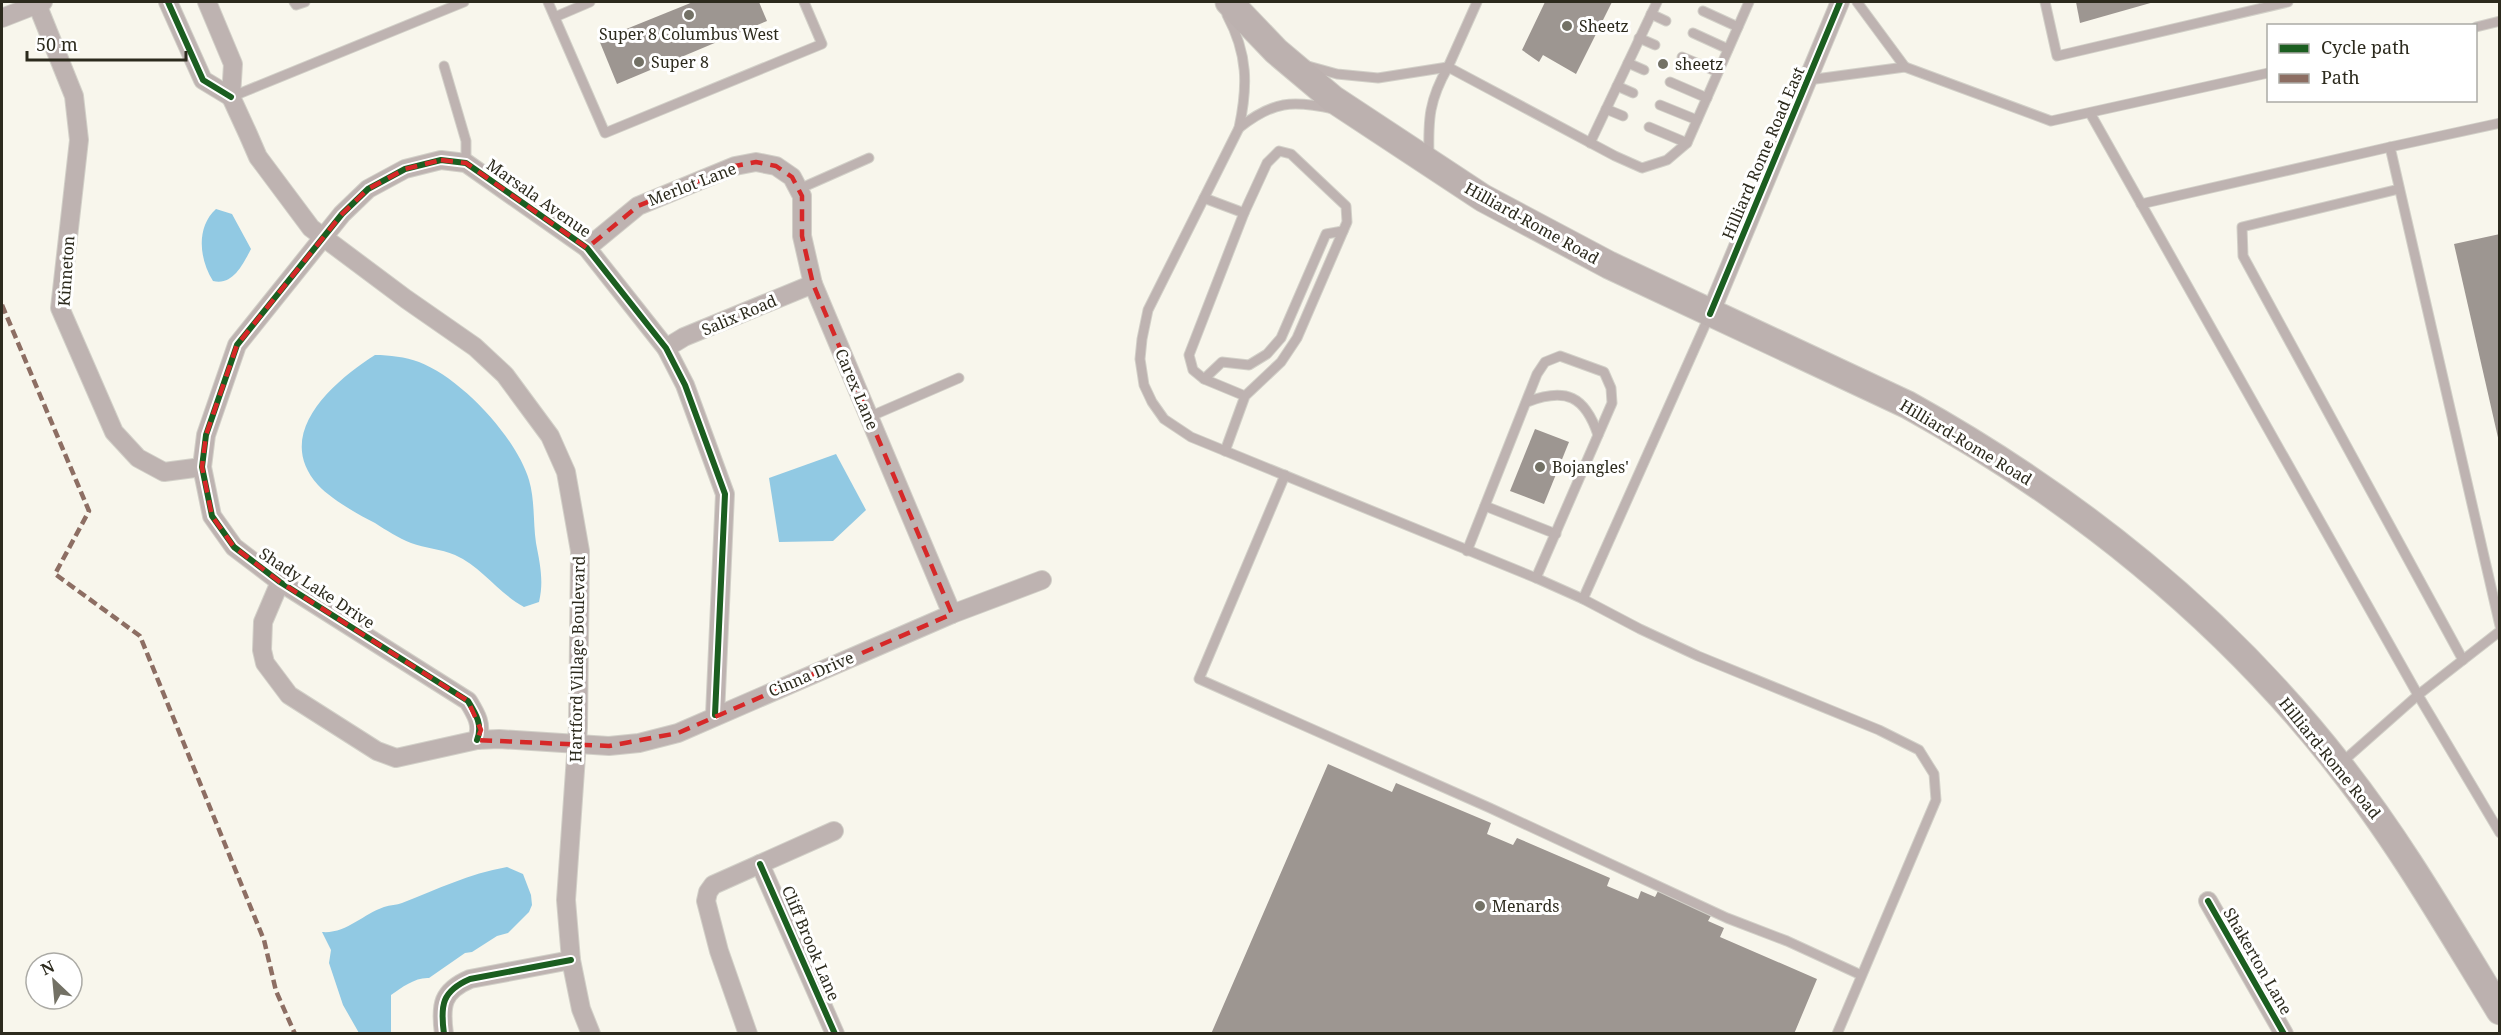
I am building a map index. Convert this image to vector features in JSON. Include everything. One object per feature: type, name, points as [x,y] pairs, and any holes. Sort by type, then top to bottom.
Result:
[{"type":"main road","name":"Hilliard-Rome Road","points":[[1229,2],[1285,59],[1333,99],[1483,198],[1609,265],[1908,405],[1951,429],[2066,504],[2196,609],[2242,653],[2339,765],[2390,833],[2499,1011]]},
{"type":"street","points":[[168,2],[202,80],[231,97]]},
{"type":"street","name":"Hartford Village Boulevard","points":[[207,2],[233,64],[231,97],[258,157],[311,228],[399,294],[475,346],[505,375],[550,436],[566,472],[580,551],[577,744],[566,900],[571,960],[582,1009],[591,1034]]},
{"type":"street","name":"Hilliard Rome Road East","points":[[1710,314],[1840,2]]},
{"type":"street","points":[[2,18],[40,3]]},
{"type":"street","name":"Kinneton","points":[[40,3],[74,96],[79,140],[60,308],[114,432],[138,458],[164,472],[202,467]]},
{"type":"street","name":"Marsala Avenue","points":[[325,238],[342,214],[368,189],[405,169],[441,160],[466,163],[587,248],[666,348],[685,385],[725,494],[715,715]]},
{"type":"street","name":"Merlot Lane","points":[[587,248],[638,206],[735,166],[756,162],[776,166],[792,177],[799,189]]},
{"type":"street","name":"Carex Lane","points":[[799,189],[802,196],[802,236],[813,284],[952,614]]},
{"type":"street","name":"Shady Lake Drive","points":[[325,238],[237,345],[206,435],[202,467],[212,516],[234,547],[280,582],[468,701],[476,714],[481,730],[477,740]]},
{"type":"street","name":"Salix Road","points":[[666,348],[684,337],[813,284]]},
{"type":"street","name":"Cinna Drive","points":[[577,744],[609,746],[639,743],[678,733],[952,614],[1042,580]]},
{"type":"street","name":"Shady Lake Drive","points":[[280,582],[263,622],[262,650],[265,663],[289,695],[377,751],[396,758],[477,740],[499,739],[577,744]]},
{"type":"street","points":[[748,1034],[719,951],[706,901],[708,892],[713,885],[834,831]]},
{"type":"street","name":"Cliff Brook Lane","points":[[760,864],[835,1034]]},
{"type":"street","name":"Shakerton Lane","points":[[2208,901],[2278,1031]]},
{"type":"street","points":[[444,1034],[441,1014],[444,998],[455,985],[470,979],[571,960]]},
{"type":"lane","points":[[294,2],[296,5],[306,2]]},
{"type":"lane","points":[[231,97],[443,5],[464,2]]},
{"type":"lane","points":[[548,2],[605,133],[822,44],[804,2]]},
{"type":"lane","points":[[555,17],[590,2]]},
{"type":"lane","points":[[1221,2],[1240,48],[1246,77],[1245,101],[1239,128],[1148,310],[1140,359],[1144,385],[1152,402],[1164,419],[1191,437],[1536,578],[1688,651],[1879,730],[1919,750],[1934,774],[1936,800],[1837,1034]]},
{"type":"lane","points":[[1429,162],[1428,126],[1434,91],[1448,67],[1477,2]]},
{"type":"lane","points":[[1590,143],[1657,2]]},
{"type":"lane","points":[[1285,59],[1337,74],[1378,78],[1448,67],[1590,143],[1642,168],[1667,160],[1687,143],[1749,2]]},
{"type":"lane","points":[[1857,2],[1905,67]]},
{"type":"lane","points":[[2045,2],[2057,56],[2288,2]]},
{"type":"lane","points":[[1703,11],[1738,27]]},
{"type":"lane","points":[[1651,14],[1666,21]]},
{"type":"lane","points":[[2477,26],[2499,21]]},
{"type":"lane","points":[[1693,33],[1728,49]]},
{"type":"lane","points":[[1640,38],[1655,45]]},
{"type":"lane","points":[[1682,57],[1718,72]]},
{"type":"lane","points":[[1628,63],[1644,70]]},
{"type":"lane","points":[[444,66],[466,141],[466,163]]},
{"type":"lane","points":[[1808,80],[1905,67],[2051,121],[2267,73]]},
{"type":"lane","points":[[1670,82],[1707,98]]},
{"type":"lane","points":[[1617,86],[1633,93]]},
{"type":"lane","points":[[1239,128],[1256,115],[1288,103],[1356,114]]},
{"type":"lane","points":[[1660,105],[1697,120]]},
{"type":"lane","points":[[1606,109],[1623,116]]},
{"type":"lane","points":[[2090,113],[2418,695],[2499,833]]},
{"type":"lane","points":[[2141,204],[2499,123]]},
{"type":"lane","points":[[1649,127],[1687,143]]},
{"type":"lane","points":[[2390,147],[2499,626]]},
{"type":"lane","points":[[1225,451],[1245,396],[1281,362],[1297,338],[1347,222],[1346,206],[1291,154],[1279,151],[1267,163],[1244,213],[1189,355],[1193,370],[1204,379],[1245,396]]},
{"type":"lane","points":[[799,189],[869,158]]},
{"type":"lane","points":[[2399,189],[2242,227],[2243,256],[2463,660]]},
{"type":"lane","points":[[1204,198],[1244,213]]},
{"type":"lane","points":[[1204,379],[1222,362],[1249,366],[1267,354],[1281,338],[1326,234],[1343,231]]},
{"type":"lane","points":[[1583,599],[1710,314]]},
{"type":"lane","points":[[1467,551],[1545,362],[1560,356],[1604,372],[1611,388],[1612,403],[1536,578]]},
{"type":"lane","points":[[870,417],[959,378]]},
{"type":"lane","points":[[1527,402],[1546,395],[1562,394],[1581,402],[1591,416],[1598,435]]},
{"type":"lane","points":[[1285,475],[1199,679],[1490,808],[1726,918],[1787,941],[1861,975]]},
{"type":"lane","points":[[1485,506],[1556,534]]},
{"type":"lane","points":[[2339,765],[2418,695],[2499,631]]},
{"type":"highlighted area","points":[[441,160],[466,163],[587,248],[638,206],[735,166],[756,162],[776,166],[792,177],[802,196],[802,236],[813,284],[952,614],[678,733],[609,746],[477,740],[481,730],[468,701],[280,582],[234,547],[212,516],[202,467],[206,435],[237,345],[342,214],[368,189],[405,169]]},
{"type":"water","points":[[216,209],[232,214],[251,249],[237,272],[220,282],[213,281],[208,272],[202,244],[205,225]]},
{"type":"water","points":[[375,355],[419,362],[452,381],[485,411],[512,446],[522,463],[531,488],[541,572],[539,602],[524,607],[506,595],[465,560],[450,553],[401,539],[345,506],[318,485],[306,466],[302,447],[305,428],[327,394],[342,379]]},
{"type":"water","points":[[836,454],[866,510],[833,541],[779,542],[769,478]]},
{"type":"water","points":[[507,867],[523,874],[531,895],[532,905],[529,912],[508,933],[497,936],[472,952],[465,953],[429,978],[414,981],[391,995],[391,1033],[359,1033],[343,1005],[329,963],[331,950],[322,932],[339,930],[384,907],[402,903],[466,878]]},
{"type":"building","name":"Super 8","points":[[693,2],[759,2],[767,21],[617,84],[599,40]]},
{"type":"building","name":"Sheetz","points":[[1545,2],[1612,2],[1576,74],[1543,55],[1539,62],[1522,50]]},
{"type":"building","points":[[2076,2],[2154,2],[2080,23]]},
{"type":"building","points":[[2500,234],[2500,442],[2499,442],[2454,244]]},
{"type":"building","name":"Bojangles'","points":[[1535,429],[1569,442],[1544,504],[1510,491]]},
{"type":"building","name":"Menards","points":[[1328,764],[1392,792],[1396,783],[1491,823],[1487,834],[1513,845],[1517,838],[1610,878],[1607,886],[1638,899],[1641,891],[1655,897],[1658,891],[1712,914],[1708,921],[1724,928],[1720,937],[1817,979],[1794,1034],[1211,1034]]},
{"type":"marked path","points":[[2,305],[89,511],[55,574],[140,636],[264,940],[276,991],[295,1034]]},
{"type":"cycle path","points":[[168,2],[203,80],[231,97]]},
{"type":"cycle path","points":[[1710,314],[1840,2]]},
{"type":"cycle path","points":[[477,740],[479,724],[468,701],[280,582],[234,547],[212,516],[202,467],[206,435],[237,345],[342,214],[368,189],[405,169],[441,160],[466,163],[587,248],[666,348],[685,385],[725,494],[715,715]]},
{"type":"cycle path","points":[[760,864],[835,1034]]},
{"type":"cycle path","points":[[2208,901],[2284,1034]]},
{"type":"cycle path","points":[[444,1034],[442,1015],[445,1000],[448,994],[461,984],[470,979],[571,960]]},
{"type":"place","name":"Super 8 Columbus West","points":[[689,15]]},
{"type":"place","name":"Sheetz","points":[[1567,26]]},
{"type":"place","name":"Super 8","points":[[639,62]]},
{"type":"place","name":"sheetz","points":[[1663,64]]},
{"type":"place","name":"Bojangles'","points":[[1540,467]]},
{"type":"place","name":"Menards","points":[[1480,906]]}]
